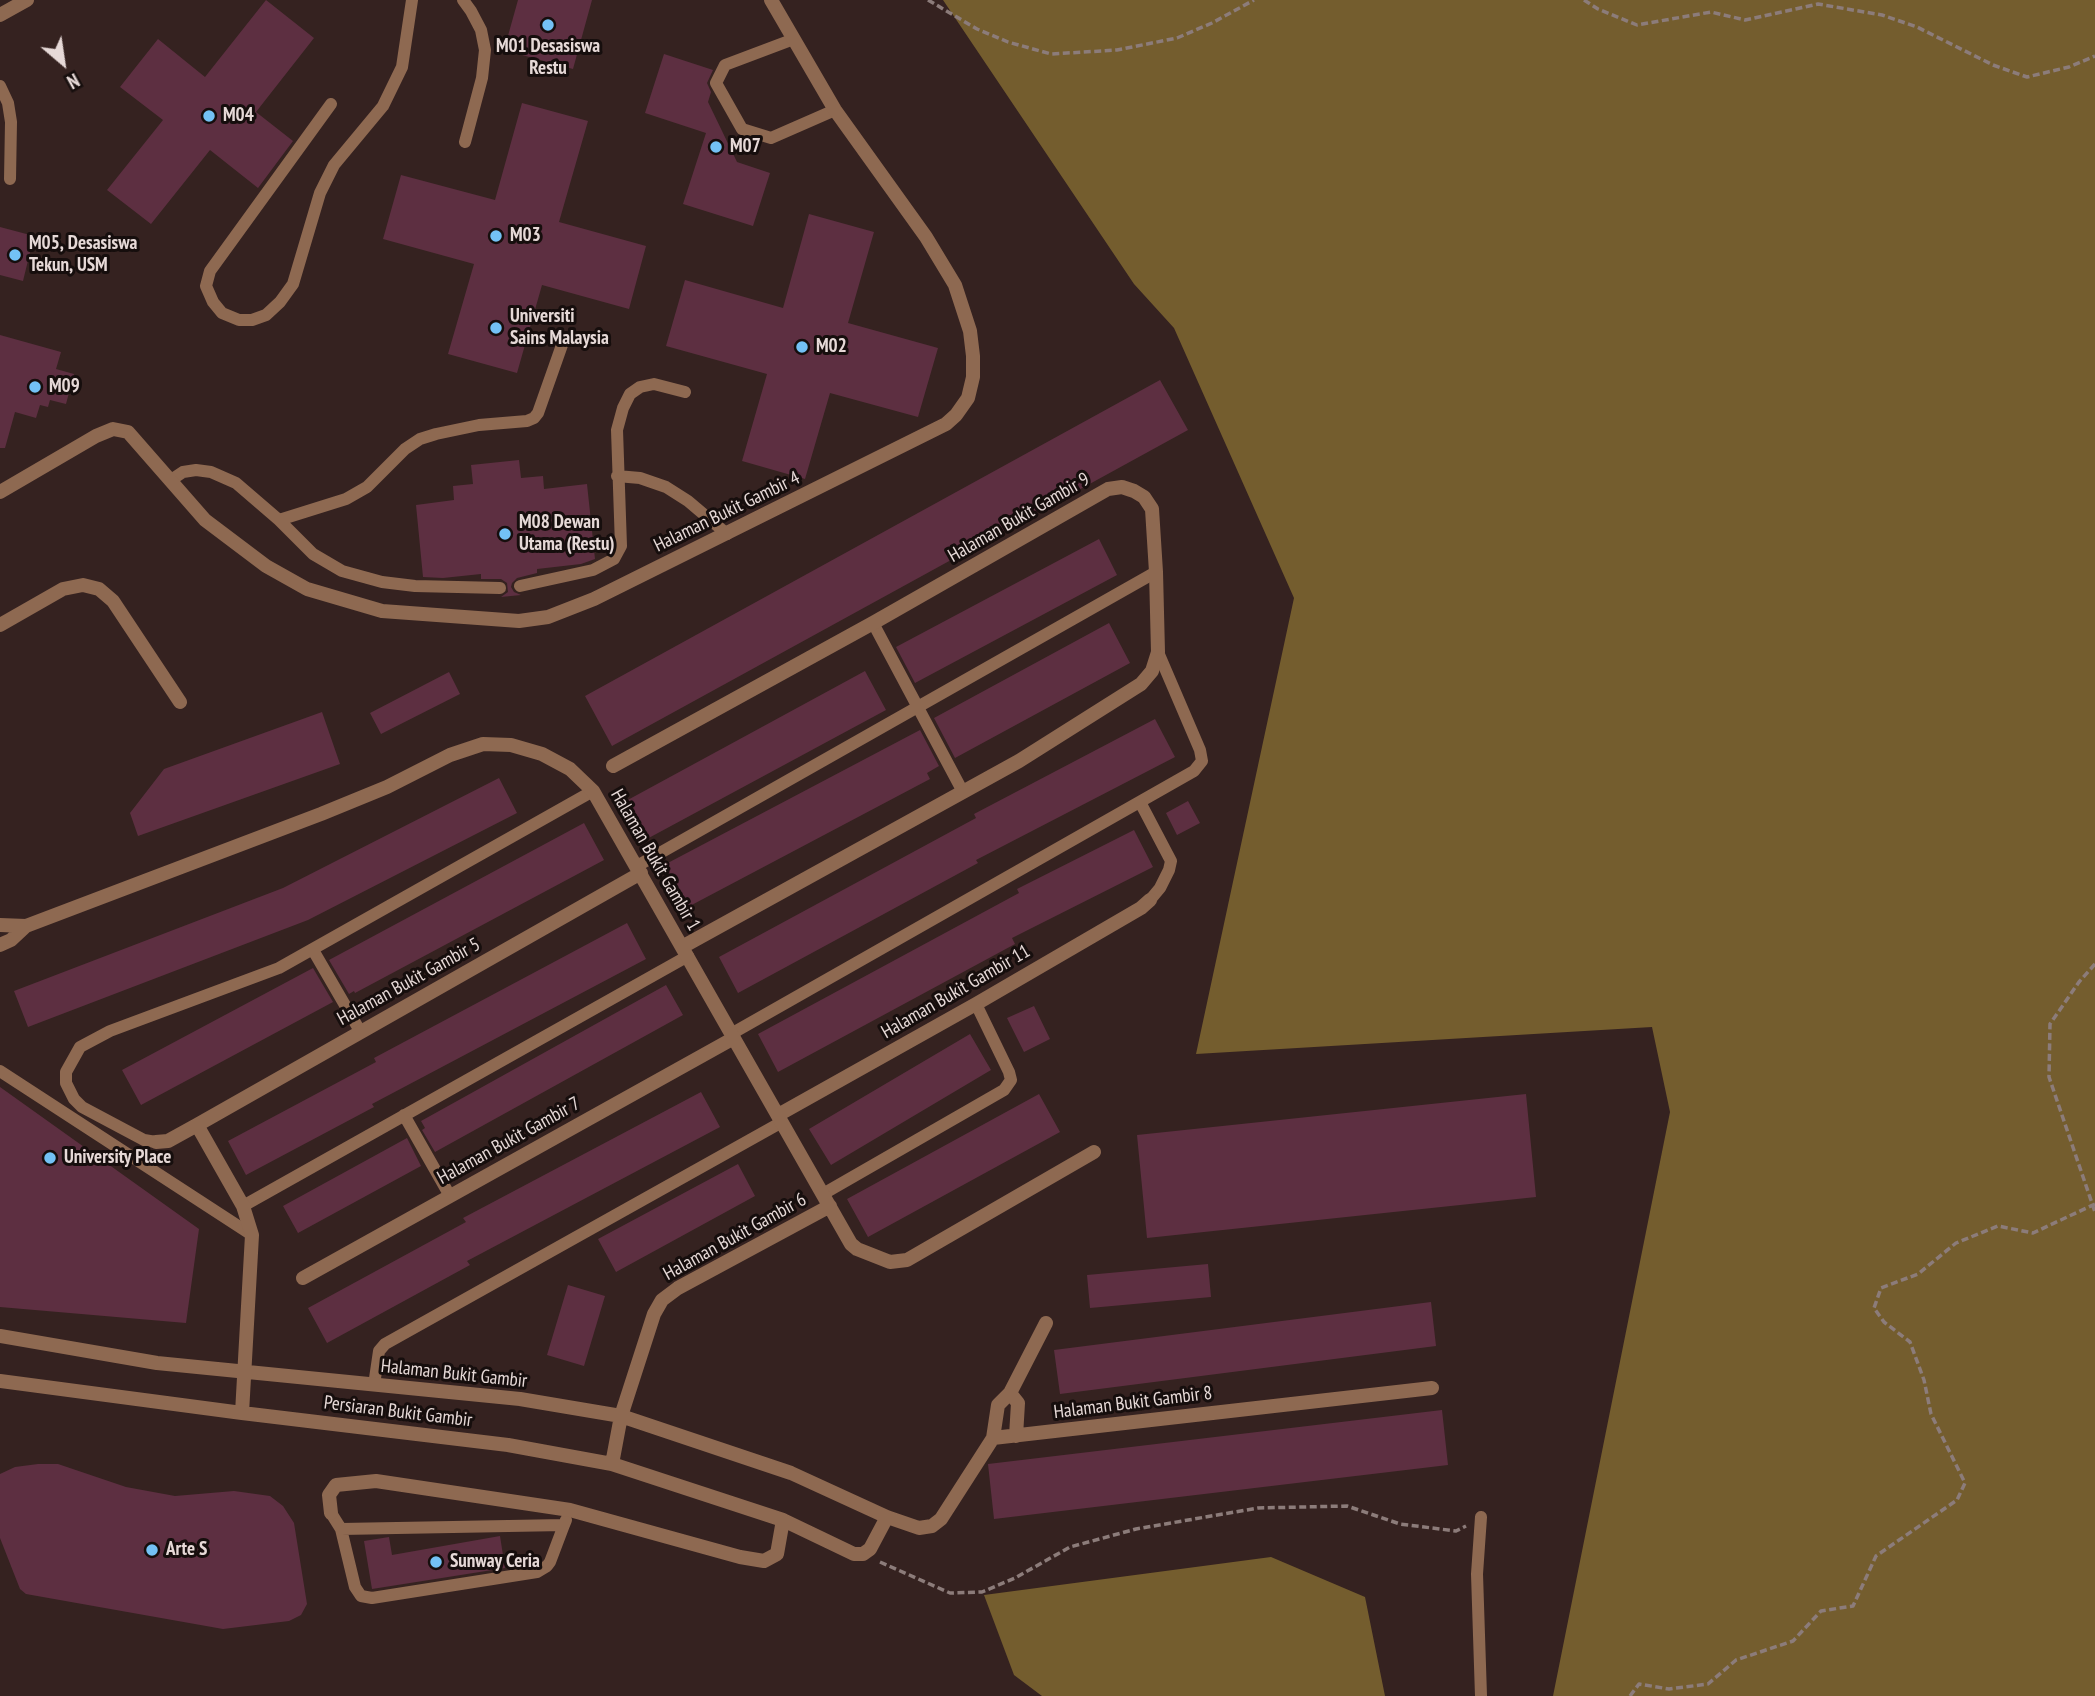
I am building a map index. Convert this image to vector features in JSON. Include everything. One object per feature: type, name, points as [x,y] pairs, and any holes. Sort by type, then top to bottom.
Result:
[{"type":"street","points":[[0,15],[27,0]]},
{"type":"street","name":"Halaman Bukit Gambir 4","points":[[0,492],[96,436],[113,429],[128,432],[205,520],[265,566],[307,589],[382,611],[519,621],[548,617],[594,599],[946,424],[968,398],[973,377],[974,356],[970,331],[955,285],[926,237],[835,110],[771,0]]},
{"type":"street","name":"Halaman Bukit Gambir 9","points":[[613,766],[873,623],[1108,489],[1122,487],[1134,491],[1144,497],[1152,509],[1158,652],[1152,671],[1141,684],[1018,761],[685,952]]},
{"type":"street","points":[[0,625],[63,589],[83,584],[99,589],[113,601],[180,702]]},
{"type":"street","name":"Halaman Bukit Gambir 1","points":[[0,945],[11,940],[26,926],[321,814],[387,787],[450,755],[483,744],[511,745],[542,754],[570,769],[593,791],[851,1244],[857,1249],[890,1262],[907,1260],[1094,1152]]},
{"type":"street","name":"Halaman Bukit Gambir 5","points":[[156,1142],[168,1141],[197,1125],[638,870]]},
{"type":"street","name":"Halaman Bukit Gambir 11","points":[[780,1119],[1141,908],[1150,900]]},
{"type":"street","name":"Halaman Bukit Gambir 1","points":[[0,925],[26,926]]},
{"type":"street","name":"Halaman Bukit Gambir 7","points":[[303,1278],[733,1036]]},
{"type":"street","points":[[197,1125],[243,1206],[252,1235],[242,1413]]},
{"type":"street","name":"Halaman Bukit Gambir 6","points":[[612,1464],[621,1416],[654,1314],[662,1300],[826,1200]]},
{"type":"street","points":[[863,1554],[870,1549],[887,1517],[919,1528],[932,1527],[941,1519],[993,1438],[998,1405],[1010,1393],[1046,1323]]},
{"type":"street","name":"Halaman Bukit Gambir","points":[[0,1336],[157,1363],[520,1399],[621,1416],[791,1473],[887,1517]]},
{"type":"street","name":"Persiaran Bukit Gambir","points":[[0,1381],[508,1445],[612,1464],[783,1520],[854,1554],[863,1554]]},
{"type":"street","name":"Halaman Bukit Gambir 8","points":[[993,1438],[1432,1388]]},
{"type":"street","points":[[1010,1393],[1018,1403],[1016,1436]]},
{"type":"street","points":[[331,1513],[329,1495],[336,1485],[376,1481],[570,1510],[740,1557],[764,1561],[777,1554],[783,1520]]},
{"type":"lane","points":[[331,104],[210,271],[206,286],[213,302],[222,313],[239,320],[253,320],[266,315],[293,284],[320,193],[334,165],[383,106],[402,66],[412,0]]},
{"type":"lane","points":[[463,0],[481,30],[485,50],[482,78],[465,142]]},
{"type":"lane","points":[[794,39],[725,65],[716,83],[742,129],[771,138],[835,110]]},
{"type":"lane","points":[[0,86],[8,103],[11,122],[10,179]]},
{"type":"lane","points":[[279,520],[358,494],[405,449],[436,433],[534,418],[562,345]]},
{"type":"lane","points":[[520,586],[593,570],[614,559],[621,546],[617,430],[623,408],[630,394],[640,387],[654,384],[685,393]]},
{"type":"lane","points":[[171,480],[183,472],[196,470],[211,472],[236,483],[313,554],[342,571],[382,582],[415,586],[500,588]]},
{"type":"lane","points":[[617,476],[640,478],[666,487],[688,501],[727,534]]},
{"type":"lane","points":[[638,870],[1156,572]]},
{"type":"lane","points":[[873,623],[962,792]]},
{"type":"lane","points":[[733,1036],[1194,771],[1202,761],[1200,750],[1158,652]]},
{"type":"lane","points":[[156,1142],[144,1140],[82,1107],[74,1099],[66,1083],[66,1072],[80,1046],[110,1031],[279,968],[593,791]]},
{"type":"lane","points":[[1140,802],[1171,862],[1170,870],[1150,900]]},
{"type":"lane","points":[[313,950],[360,1031]]},
{"type":"lane","points":[[243,1206],[685,952]]},
{"type":"lane","points":[[826,1200],[1004,1090],[1011,1080],[1009,1072],[976,1004]]},
{"type":"lane","points":[[0,1071],[252,1235]]},
{"type":"lane","points":[[404,1115],[450,1196]]},
{"type":"lane","points":[[374,1385],[379,1351],[386,1344],[780,1119]]},
{"type":"lane","points":[[331,1513],[341,1529],[355,1587],[361,1596],[372,1598],[537,1572],[550,1562],[570,1510]]},
{"type":"lane","points":[[1481,1517],[1477,1574],[1481,1696]]},
{"type":"lane","points":[[341,1529],[564,1525]]},
{"type":"path","points":[[928,0],[977,29],[1008,42],[1051,54],[1117,50],[1177,38],[1254,0]]},
{"type":"path","points":[[1584,0],[1598,9],[1637,25],[1711,12],[1745,20],[1818,4],[1882,15],[1917,27],[1993,65],[2027,76],[2069,67],[2095,55]]},
{"type":"path","points":[[2095,964],[2050,1024],[2049,1077],[2095,1212]]},
{"type":"path","points":[[1630,1696],[1639,1684],[1669,1689],[1708,1684],[1736,1660],[1793,1641],[1821,1611],[1853,1606],[1876,1556],[1957,1500],[1965,1483],[1931,1414],[1924,1380],[1910,1342],[1884,1322],[1874,1308],[1881,1288],[1918,1274],[1956,1243],[1998,1226],[2033,1233],[2094,1204]]},
{"type":"path","points":[[863,1554],[950,1593],[982,1592],[1014,1578],[1070,1547],[1136,1530],[1258,1508],[1347,1506],[1400,1524],[1456,1531],[1481,1517]]},
{"type":"shaded area","points":[[943,0],[2095,0],[2095,1696],[1553,1696],[1670,1112],[1652,1027],[1196,1054],[1294,598],[1174,328],[1134,284]]},
{"type":"shaded area","points":[[1271,1557],[1365,1597],[1385,1696],[1042,1696],[1014,1675],[984,1595]]},
{"type":"building","name":"M04","points":[[266,0],[314,38],[256,112],[293,141],[258,188],[210,150],[151,224],[107,190],[163,120],[120,87],[158,39],[205,77]]},
{"type":"building","name":"M01 Desasiswa Restu","points":[[518,0],[592,0],[573,69],[504,50]]},
{"type":"building","name":"M07","points":[[664,54],[713,70],[707,83],[711,92],[708,102],[737,162],[770,173],[753,226],[683,204],[706,133],[645,113]]},
{"type":"building","name":"M03","points":[[522,103],[588,121],[559,222],[646,246],[629,309],[542,285],[517,373],[448,354],[474,264],[383,239],[401,175],[495,200]]},
{"type":"building","name":"M02","points":[[809,214],[874,232],[848,323],[938,348],[918,417],[830,393],[805,479],[742,461],[767,374],[666,346],[685,280],[783,308]]},
{"type":"building","name":"M05, Desasiswa Tekun, USM","points":[[0,227],[34,236],[23,281],[0,275]]},
{"type":"building","name":"M09","points":[[0,335],[61,352],[56,369],[74,374],[66,404],[50,400],[48,407],[40,405],[36,418],[15,412],[5,448],[0,448]]},
{"type":"building","points":[[1160,380],[1188,430],[612,746],[585,696]]},
{"type":"building","name":"M08 Dewan Utama (Restu)","points":[[519,460],[521,478],[543,476],[544,489],[587,484],[595,559],[581,564],[537,569],[537,573],[517,578],[511,587],[521,595],[501,597],[508,592],[507,583],[501,579],[481,579],[481,574],[423,577],[416,505],[454,500],[453,486],[473,484],[471,465]]},
{"type":"building","points":[[1099,539],[1117,575],[915,683],[896,647]]},
{"type":"building","points":[[1109,623],[1130,663],[955,758],[934,718]]},
{"type":"building","points":[[865,671],[886,710],[645,840],[624,802]]},
{"type":"building","points":[[449,672],[460,694],[381,734],[370,713]]},
{"type":"building","points":[[322,712],[340,764],[138,836],[130,813],[164,769]]},
{"type":"building","points":[[1155,719],[1175,757],[976,860],[978,863],[738,993],[719,957],[976,818],[974,814]]},
{"type":"building","points":[[920,730],[939,766],[927,773],[930,779],[686,908],[664,865]]},
{"type":"building","points":[[499,778],[517,813],[308,920],[28,1027],[14,991],[283,888]]},
{"type":"building","points":[[1188,801],[1200,823],[1177,835],[1166,813]]},
{"type":"building","points":[[584,823],[604,860],[349,994],[329,960]]},
{"type":"building","points":[[1134,830],[1153,867],[1012,938],[1015,944],[778,1072],[758,1034],[1019,893],[1017,889]]},
{"type":"building","points":[[627,923],[646,959],[372,1104],[374,1107],[246,1175],[228,1141],[376,1062],[374,1058]]},
{"type":"building","points":[[313,968],[333,1002],[141,1105],[122,1070]]},
{"type":"building","points":[[666,985],[683,1015],[435,1152],[422,1130],[425,1128],[421,1121]]},
{"type":"building","points":[[1034,1006],[1050,1039],[1024,1052],[1007,1018]]},
{"type":"building","points":[[970,1034],[991,1070],[831,1165],[809,1129]]},
{"type":"building","name":"University Place","points":[[0,1087],[199,1229],[186,1323],[0,1307]]},
{"type":"building","points":[[701,1092],[720,1127],[467,1261],[470,1265],[327,1343],[308,1308],[466,1222],[463,1218]]},
{"type":"building","points":[[1039,1094],[1060,1132],[868,1237],[847,1199]]},
{"type":"building","points":[[1526,1094],[1536,1197],[1147,1238],[1137,1135]]},
{"type":"building","points":[[407,1138],[421,1166],[298,1233],[283,1206]]},
{"type":"building","points":[[738,1164],[755,1196],[616,1272],[598,1239]]},
{"type":"building","points":[[1208,1264],[1211,1297],[1090,1308],[1087,1275]]},
{"type":"building","points":[[568,1285],[605,1296],[584,1366],[547,1355]]},
{"type":"building","points":[[1431,1302],[1436,1346],[1060,1394],[1054,1350]]},
{"type":"building","points":[[1442,1410],[1448,1465],[994,1519],[988,1464]]},
{"type":"building","name":"Arte S","points":[[58,1464],[126,1487],[175,1496],[234,1491],[270,1496],[283,1506],[294,1523],[307,1604],[301,1615],[289,1621],[223,1629],[26,1594],[20,1589],[0,1538],[0,1474],[15,1467]]},
{"type":"building","name":"Sunway Ceria","points":[[500,1536],[505,1568],[372,1589],[364,1541],[389,1537],[392,1555]]},
{"type":"place","name":"M01 Desasiswa Restu","points":[[548,25]]},
{"type":"place","name":"M04","points":[[209,116]]},
{"type":"place","name":"M07","points":[[716,147]]},
{"type":"place","name":"M03","points":[[496,236]]},
{"type":"place","name":"M05, Desasiswa Tekun, USM","points":[[15,255]]},
{"type":"place","name":"Universiti Sains Malaysia","points":[[496,328]]},
{"type":"place","name":"M02","points":[[802,347]]},
{"type":"place","name":"M09","points":[[35,387]]},
{"type":"place","name":"M08 Dewan Utama (Restu)","points":[[505,534]]},
{"type":"place","name":"University Place","points":[[50,1158]]},
{"type":"place","name":"Arte S","points":[[152,1550]]},
{"type":"place","name":"Sunway Ceria","points":[[436,1562]]}]
